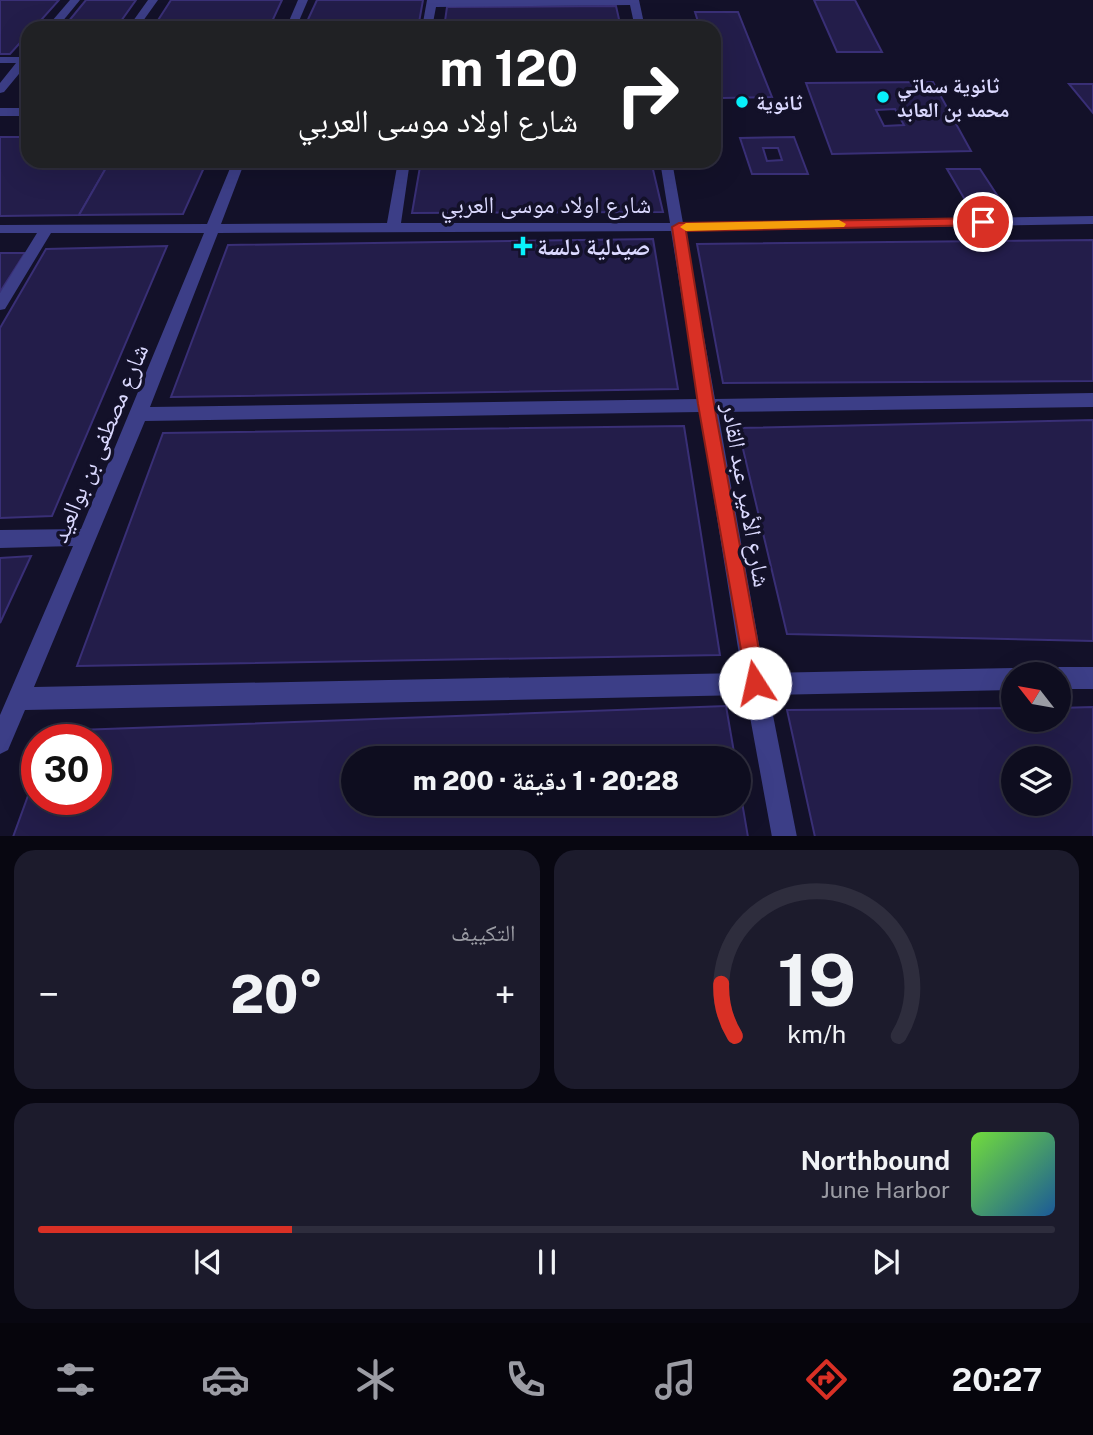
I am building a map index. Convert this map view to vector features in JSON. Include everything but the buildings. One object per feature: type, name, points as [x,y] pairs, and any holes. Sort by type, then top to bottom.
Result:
[{"type":"street","points":[[57,21],[75,0]]},
{"type":"street","points":[[138,21],[153,0]]},
{"type":"street","points":[[294,21],[303,0]]},
{"type":"street","points":[[428,21],[432,2],[634,1],[638,21]]},
{"type":"street","points":[[0,60],[21,58]]},
{"type":"street","points":[[0,90],[21,64]]},
{"type":"street","points":[[0,112],[21,112]]},
{"type":"street","name":"شارع مصطفى بن بوالعيد","points":[[0,742],[139,414],[236,168]]},
{"type":"street","points":[[393,227],[403,168]]},
{"type":"street","name":"شارع الأمير عبد القادر","points":[[667,168],[755,683],[785,836]]},
{"type":"street","name":"شارع اولاد موسى العربي","points":[[0,229],[679,227],[1093,220]]},
{"type":"street","points":[[0,305],[47,229]]},
{"type":"street","points":[[139,414],[1093,400]]},
{"type":"street","points":[[0,539],[86,537]]},
{"type":"street","points":[[1071,678],[1093,678]]},
{"type":"street","points":[[18,699],[1001,679]]},
{"type":"slow traffic","points":[[686,227],[839,224]]},
{"type":"place","name":"ثانوية سماتي محمد بن العابد","points":[[883,97]]},
{"type":"place","name":"ثانوية","points":[[742,102]]},
{"type":"place","name":"صيدلية دلسة","points":[[523,246]]},
{"type":"route","points":[[755,683],[706,404],[679,227],[983,222]]}]
